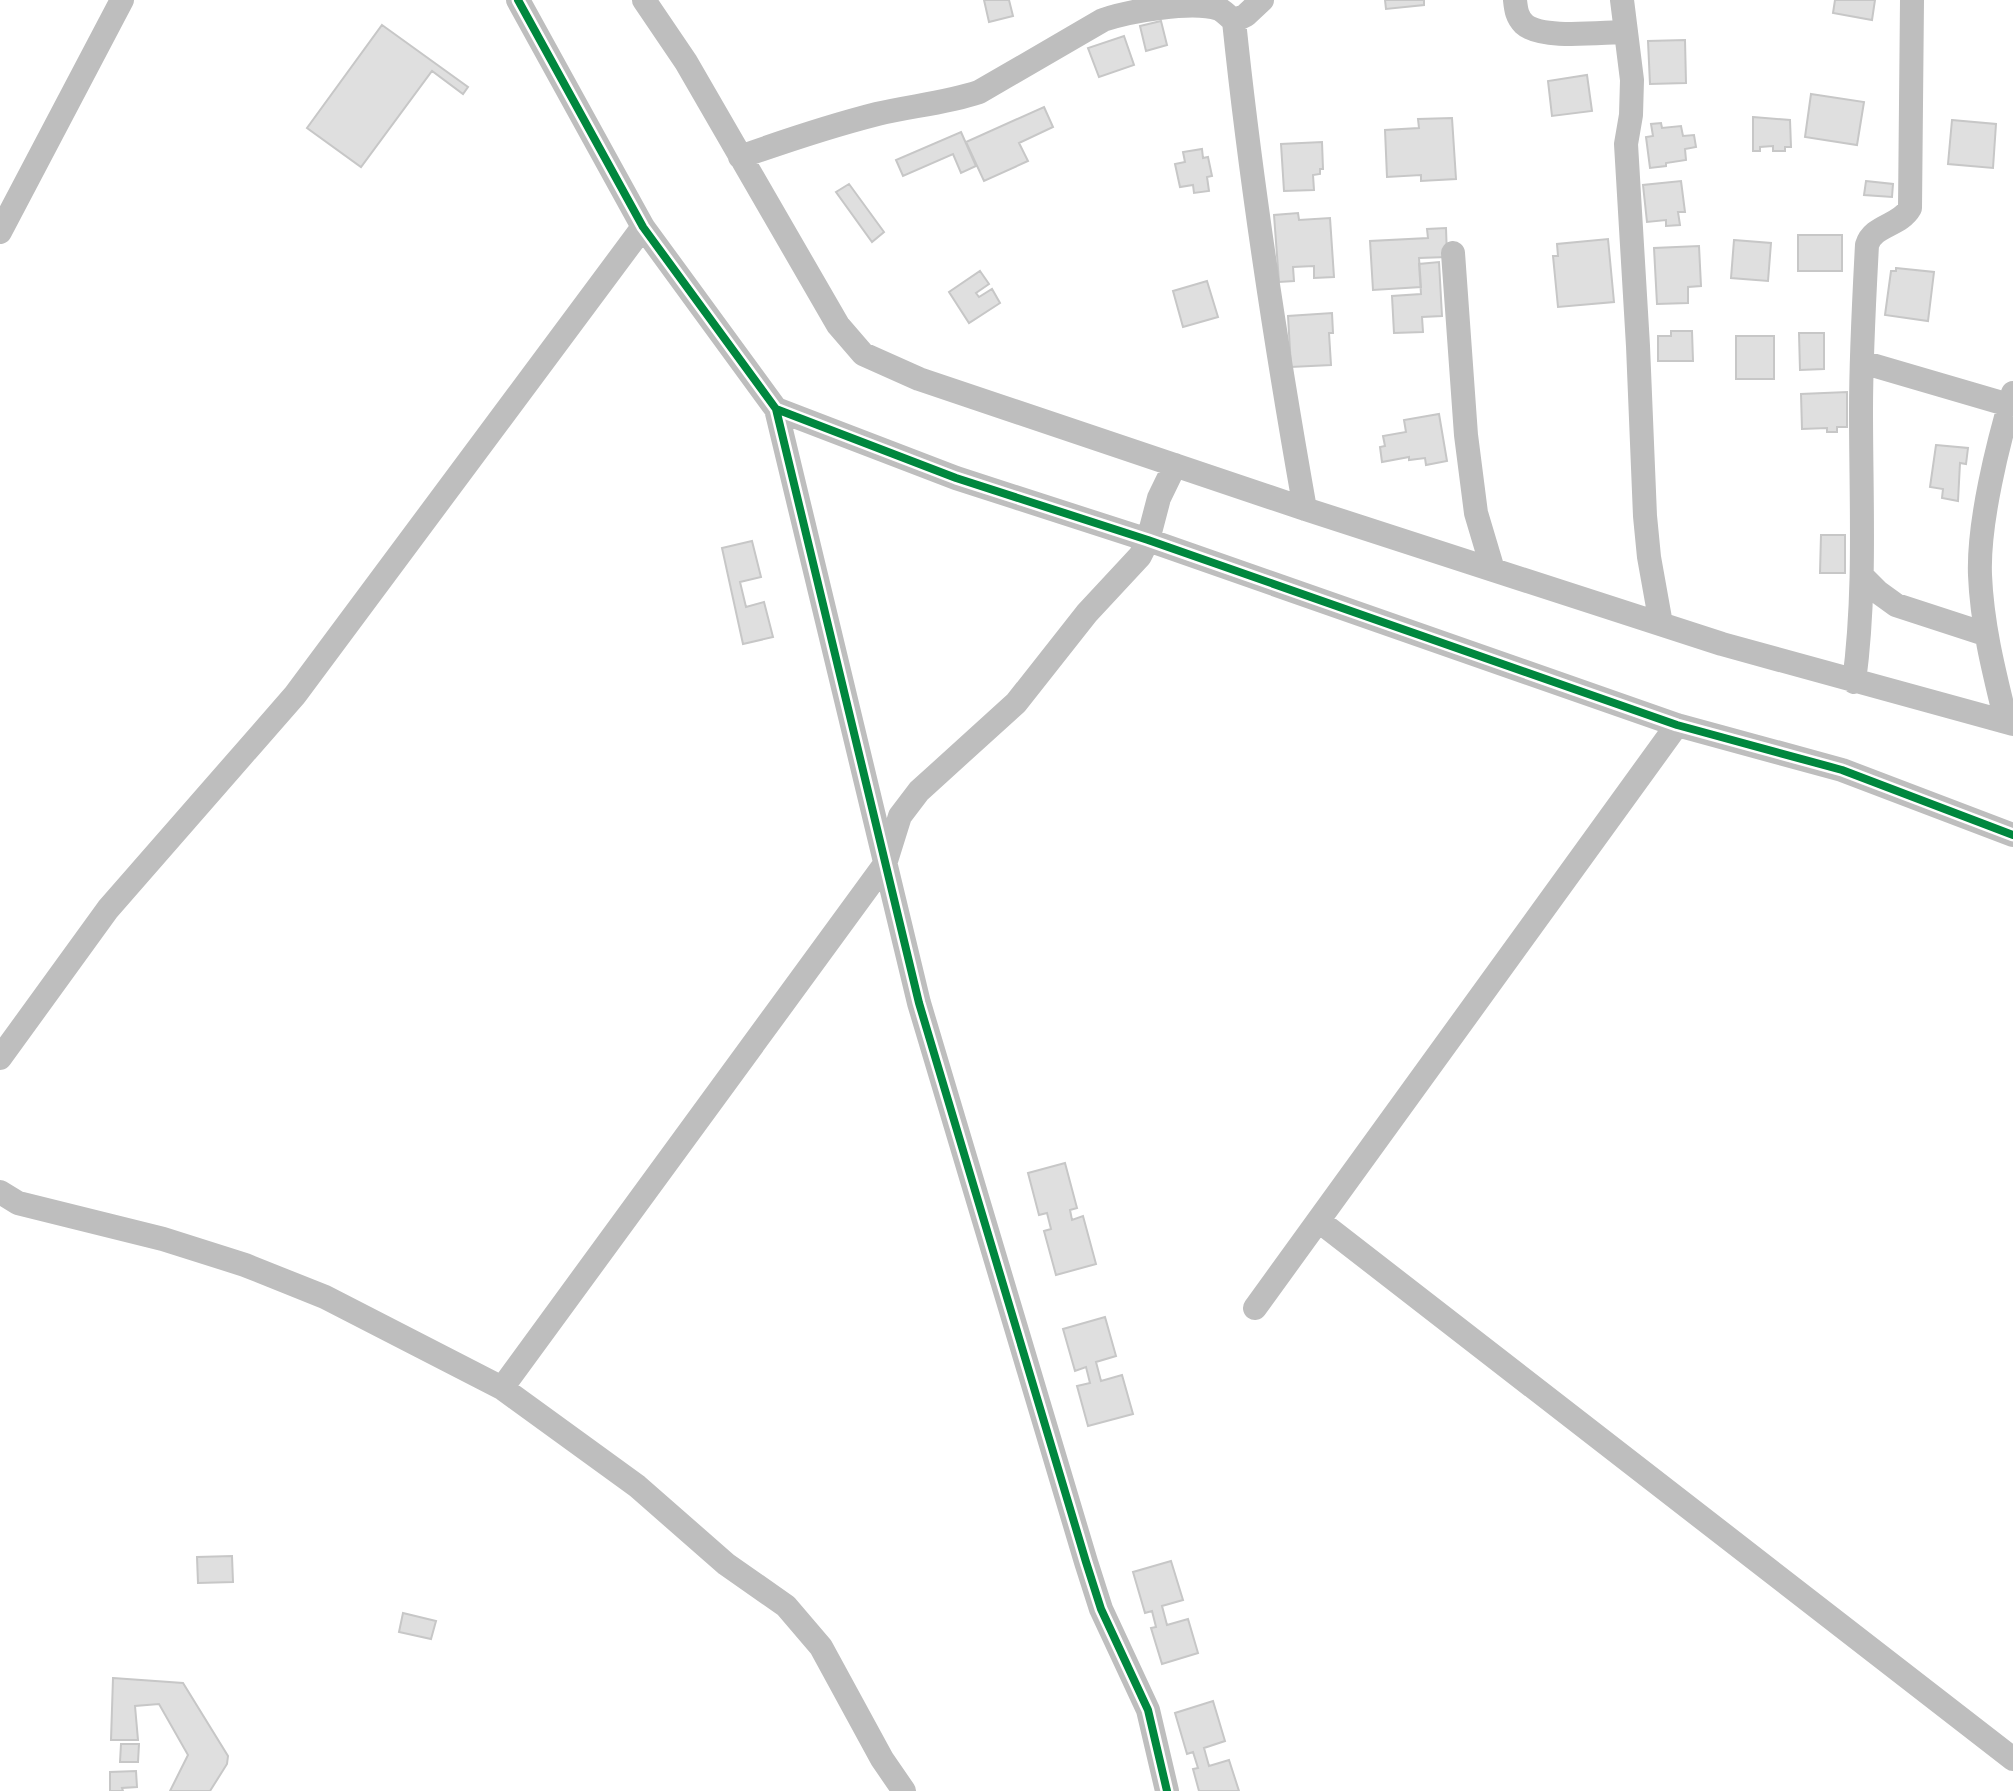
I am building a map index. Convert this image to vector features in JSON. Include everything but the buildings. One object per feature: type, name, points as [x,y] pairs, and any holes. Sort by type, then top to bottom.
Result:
[{"type":"street","points":[[0,232],[122,0]]},
{"type":"street","points":[[518,0],[643,227],[776,409],[919,1003],[1086,1562],[1101,1609],[1148,1710],[1167,1791]]},
{"type":"street","points":[[644,0],[686,62],[838,325],[863,354],[919,379],[1305,509],[1661,624],[1854,682],[2009,722],[1985,634],[1980,572],[1984,519],[2011,399],[1862,362]]},
{"type":"street","points":[[1234,21],[1262,0]]},
{"type":"street","points":[[1515,0],[1517,15],[1526,26],[1542,33],[1626,32]]},
{"type":"street","points":[[1622,0],[1632,80],[1632,106],[1626,144],[1645,516],[1661,624]]},
{"type":"street","points":[[1854,682],[1860,640],[1862,362],[1869,238],[1900,221],[1910,208],[1912,0]]},
{"type":"street","points":[[740,157],[799,136],[878,114],[963,98],[979,92],[1100,10],[1125,12],[1155,8],[1217,8],[1234,21],[1271,313],[1305,509]]},
{"type":"street","points":[[0,1058],[108,909],[295,695],[643,227]]},
{"type":"street","points":[[1453,253],[1466,435],[1476,513],[1493,570]]},
{"type":"street","points":[[776,409],[956,478],[1148,540],[1677,725],[1842,770],[2013,835]]},
{"type":"street","points":[[502,1388],[885,864],[900,816],[919,791],[1016,703],[1087,613],[1140,556],[1148,540],[1159,498],[1175,465]]},
{"type":"street","points":[[1862,576],[1896,605],[1985,634]]},
{"type":"street","points":[[1255,1308],[1677,725]]},
{"type":"street","points":[[0,1192],[18,1203],[163,1239],[258,1270],[325,1297],[502,1388],[637,1486],[726,1564],[786,1606],[821,1647],[882,1759],[904,1791]]},
{"type":"street","points":[[1319,1221],[2013,1759]]},
{"type":"cycle path","points":[[518,0],[643,227],[776,409],[956,478],[1148,540],[1677,725],[1842,770],[2013,835]]},
{"type":"cycle path","points":[[776,409],[919,1003],[1086,1562],[1101,1609],[1148,1710],[1167,1791]]}]
